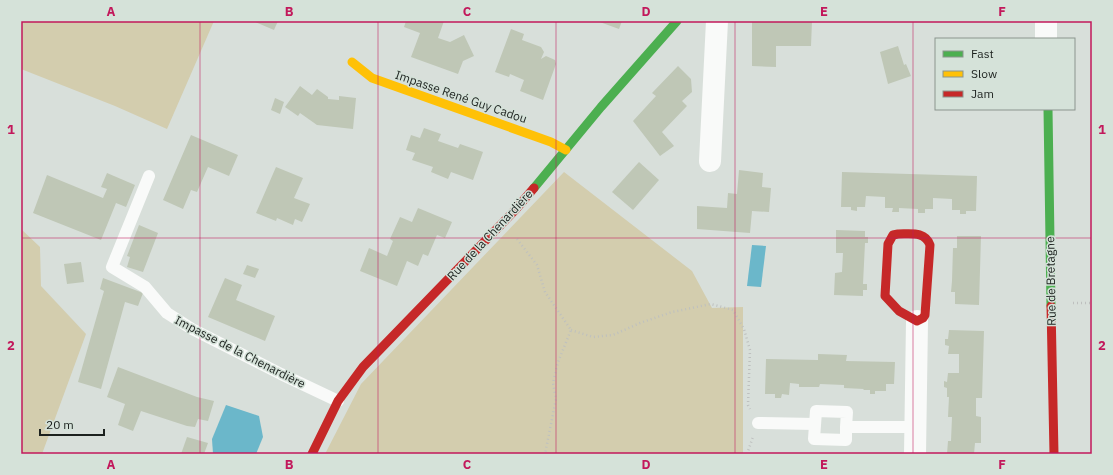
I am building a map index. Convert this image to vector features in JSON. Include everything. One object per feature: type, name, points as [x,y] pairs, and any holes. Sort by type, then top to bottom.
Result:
[{"type":"street","name":"Rue de la Chenardière","points":[[312,454],[338,401],[363,367],[503,222],[677,21]]},
{"type":"street","points":[[710,161],[717,21]]},
{"type":"street","points":[[1046,21],[1046,38]]},
{"type":"street","name":"Impasse René Guy Cadou","points":[[352,62],[372,78],[550,142],[566,150]]},
{"type":"street","name":"Rue de Bretagne","points":[[1048,110],[1054,454]]},
{"type":"street","points":[[922,234],[929,240],[930,246],[925,315],[917,322],[907,318],[898,311],[885,296],[888,244],[893,235],[922,234]]},
{"type":"street","points":[[915,454],[917,322]]},
{"type":"lane","name":"Impasse de la Chenardière","points":[[149,176],[112,267],[145,287],[167,313],[192,329],[338,401]]},
{"type":"lane","points":[[816,411],[847,412],[846,427],[846,440],[814,439],[816,411]]},
{"type":"lane","points":[[758,423],[815,424]]},
{"type":"lane","points":[[846,427],[916,427]]},
{"type":"path","points":[[503,222],[537,265],[545,292],[571,330],[593,337],[614,335],[640,323],[666,314],[703,305],[711,304],[733,310],[744,329],[750,350],[748,405],[758,423],[747,454]]},
{"type":"path","points":[[1073,303],[1092,303]]},
{"type":"path","points":[[545,454],[556,399],[553,384],[558,362],[571,330]]},
{"type":"shaded area","points":[[21,21],[214,21],[167,129],[115,106],[21,69]]},
{"type":"shaded area","points":[[564,172],[692,271],[712,308],[743,307],[743,454],[325,454],[361,384]]},
{"type":"shaded area","points":[[21,229],[40,247],[41,286],[86,334],[42,454],[21,454]]},
{"type":"water","points":[[752,245],[766,246],[761,287],[747,286]]},
{"type":"water","points":[[226,405],[259,416],[263,437],[256,454],[213,454],[212,439]]},
{"type":"building","points":[[253,21],[278,21],[274,30]]},
{"type":"building","points":[[406,21],[444,21],[438,38],[450,42],[464,35],[474,56],[463,61],[458,74],[411,57],[420,33],[404,27]]},
{"type":"building","points":[[597,21],[622,21],[619,29]]},
{"type":"building","points":[[752,21],[812,21],[811,46],[776,46],[776,67],[752,66]]},
{"type":"building","points":[[511,29],[524,34],[522,40],[541,47],[544,52],[541,59],[546,56],[555,60],[556,64],[543,100],[520,91],[524,80],[510,74],[509,77],[495,72]]},
{"type":"building","points":[[898,46],[904,65],[906,64],[911,76],[888,84],[880,52]]},
{"type":"building","points":[[678,66],[691,79],[692,92],[682,101],[687,106],[662,132],[674,146],[660,156],[633,121],[656,96],[652,93]]},
{"type":"building","points":[[300,86],[312,95],[317,89],[328,97],[328,99],[339,100],[339,96],[356,98],[353,129],[317,125],[300,113],[298,116],[285,107]]},
{"type":"building","points":[[275,98],[284,102],[280,114],[271,110]]},
{"type":"building","points":[[424,128],[441,134],[438,141],[458,148],[460,144],[483,152],[473,180],[451,172],[448,179],[431,172],[433,167],[412,160],[415,153],[406,150],[411,135],[420,138]]},
{"type":"building","points":[[191,135],[238,155],[229,176],[208,167],[197,192],[191,190],[183,209],[163,200]]},
{"type":"building","points":[[639,162],[659,180],[633,210],[612,192]]},
{"type":"building","points":[[276,167],[303,178],[294,198],[310,204],[302,222],[295,219],[293,225],[277,218],[276,221],[256,213]]},
{"type":"building","points":[[739,170],[763,173],[762,187],[771,188],[769,212],[752,211],[750,233],[697,229],[697,206],[727,208],[728,193],[737,194]]},
{"type":"building","points":[[842,172],[977,176],[976,211],[966,211],[966,214],[960,214],[960,210],[952,210],[952,199],[933,198],[933,209],[925,209],[925,213],[918,213],[918,209],[899,208],[899,212],[892,212],[893,208],[885,208],[885,197],[866,196],[865,207],[857,207],[857,211],[851,210],[851,207],[841,207]]},
{"type":"building","points":[[107,173],[135,185],[126,207],[116,203],[101,240],[33,213],[47,175],[103,198],[107,189],[101,187]]},
{"type":"building","points":[[418,208],[452,222],[445,238],[437,235],[428,256],[423,254],[418,266],[407,261],[397,286],[360,271],[369,248],[387,256],[393,241],[390,239],[400,217],[412,222]]},
{"type":"building","points":[[139,225],[158,233],[143,272],[127,267],[130,257],[127,256]]},
{"type":"building","points":[[836,230],[865,231],[865,237],[868,237],[868,243],[865,243],[863,284],[867,284],[867,290],[863,290],[863,296],[834,295],[835,273],[842,272],[843,253],[836,253]]},
{"type":"building","points":[[957,236],[981,236],[979,305],[955,304],[955,292],[951,292],[953,248],[957,248]]},
{"type":"building","points":[[81,262],[84,282],[67,284],[64,264]]},
{"type":"building","points":[[247,265],[259,269],[255,278],[243,274]]},
{"type":"building","points":[[103,278],[143,293],[138,306],[125,302],[101,389],[78,382],[104,291],[100,289]]},
{"type":"building","points":[[225,278],[242,285],[236,300],[275,316],[265,341],[208,317]]},
{"type":"building","points":[[949,330],[984,331],[982,398],[976,398],[976,416],[981,417],[981,443],[975,443],[974,454],[947,454],[948,441],[951,441],[952,417],[948,417],[949,397],[947,397],[947,388],[944,387],[944,381],[947,382],[948,373],[959,373],[959,354],[948,354],[949,346],[945,345],[945,339],[948,339]]},
{"type":"building","points":[[818,354],[847,355],[846,361],[895,362],[894,384],[886,384],[886,391],[875,391],[875,394],[870,394],[870,390],[844,388],[844,385],[820,384],[819,387],[799,387],[799,384],[790,383],[789,395],[782,394],[781,398],[775,398],[775,394],[765,394],[766,359],[818,360]]},
{"type":"building","points":[[118,367],[197,397],[214,401],[208,421],[198,419],[195,427],[187,426],[141,411],[133,431],[118,425],[125,404],[107,397]]},
{"type":"building","points":[[187,437],[208,443],[204,454],[181,454]]},
{"type":"traffic: fast","points":[[534,188],[601,107],[677,21]]},
{"type":"traffic: fast","points":[[1048,110],[1051,306]]},
{"type":"traffic: slow","points":[[352,62],[372,78],[551,142],[566,150]]},
{"type":"traffic: jam","points":[[312,454],[338,401],[363,367],[516,209],[534,188]]},
{"type":"traffic: jam","points":[[898,234],[921,235],[925,237],[930,245],[925,315],[917,321],[899,311],[885,296],[888,244],[893,235],[898,234]]},
{"type":"traffic: jam","points":[[1051,306],[1054,454]]}]
